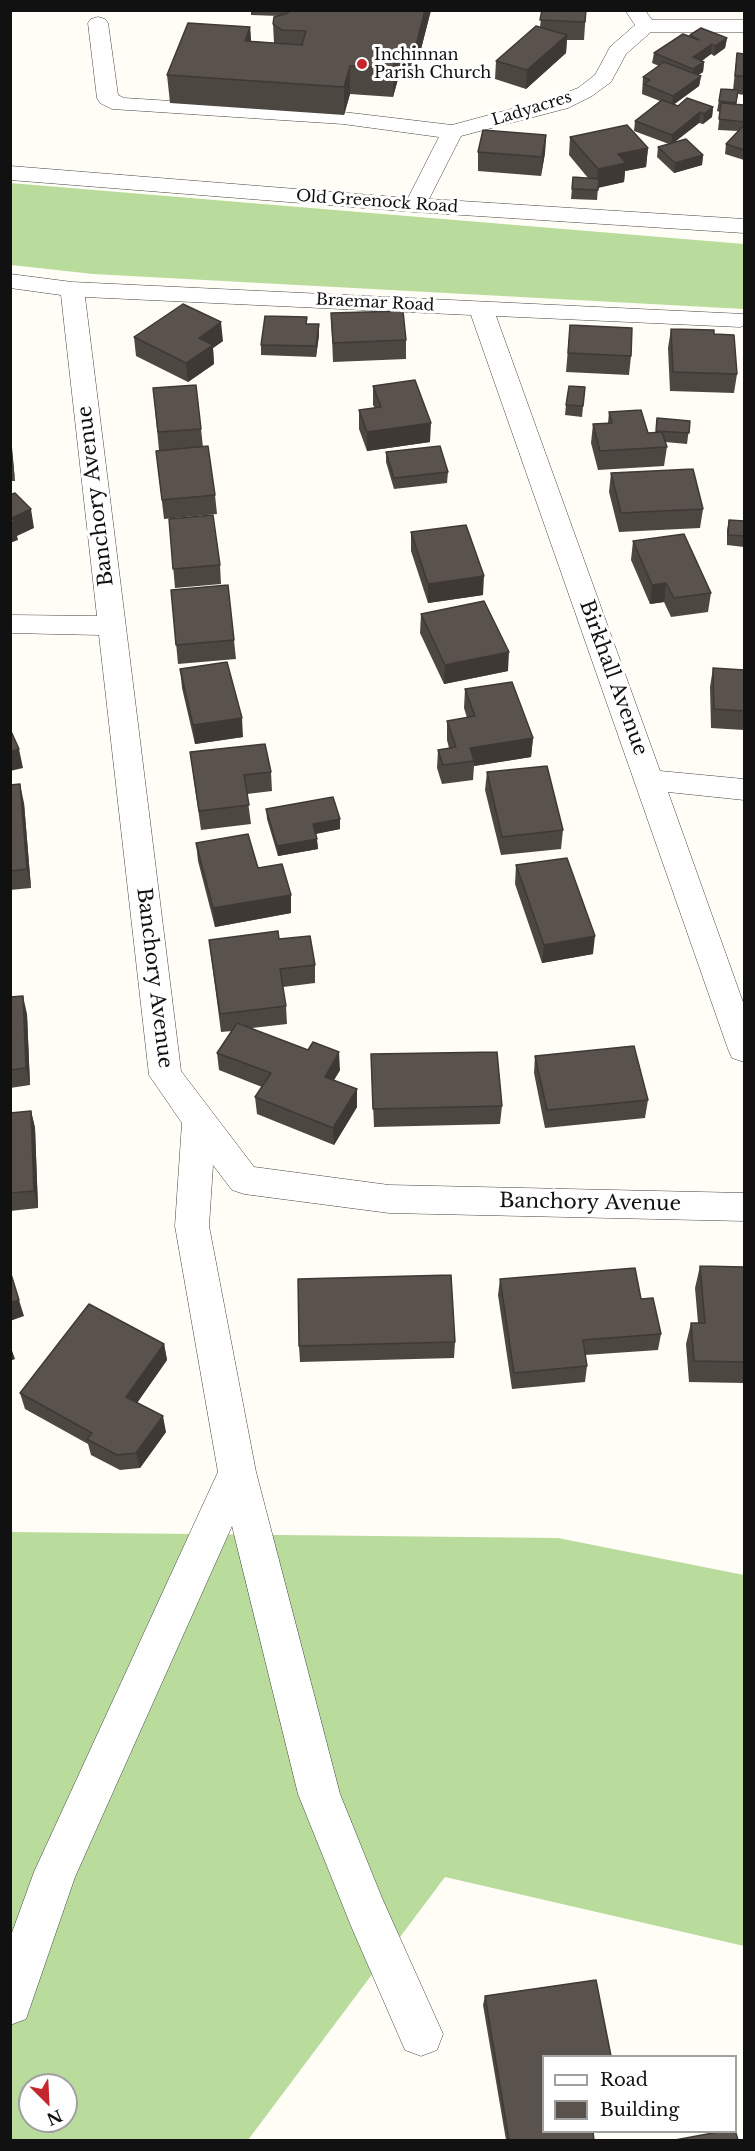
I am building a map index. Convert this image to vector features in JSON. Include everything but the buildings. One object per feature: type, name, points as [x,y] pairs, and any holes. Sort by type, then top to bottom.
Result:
[{"type":"street","points":[[640,19],[744,26]]},
{"type":"street","name":"Ladyacres","points":[[452,132],[560,103],[585,92],[604,78],[617,51],[640,19]]},
{"type":"street","points":[[98,23],[108,98],[120,104],[343,118],[452,132],[415,205]]},
{"type":"street","name":"Old Greenock Road","points":[[10,173],[415,205],[744,225]]},
{"type":"street","name":"Braemar Road","points":[[10,280],[72,289],[740,320]]},
{"type":"street","name":"Banchory Avenue","points":[[72,289],[165,1075],[244,1180],[389,1199],[744,1207]]},
{"type":"street","name":"Birkhall Avenue","points":[[481,308],[744,1050]]},
{"type":"street","points":[[10,624],[112,626]]},
{"type":"street","points":[[649,780],[744,789]]},
{"type":"street","points":[[199,1120],[192,1226],[237,1472],[319,1794],[366,1911],[422,2034]]},
{"type":"street","points":[[10,2003],[55,1872],[237,1472]]},
{"type":"green space","points":[[10,183],[744,244],[744,309],[93,274],[11,265]]},
{"type":"green space","points":[[10,1532],[558,1538],[744,1575],[744,1946],[445,1877],[248,2140],[11,2140]]},
{"type":"place","name":"Inchinnan Parish Church","points":[[362,64]]}]
